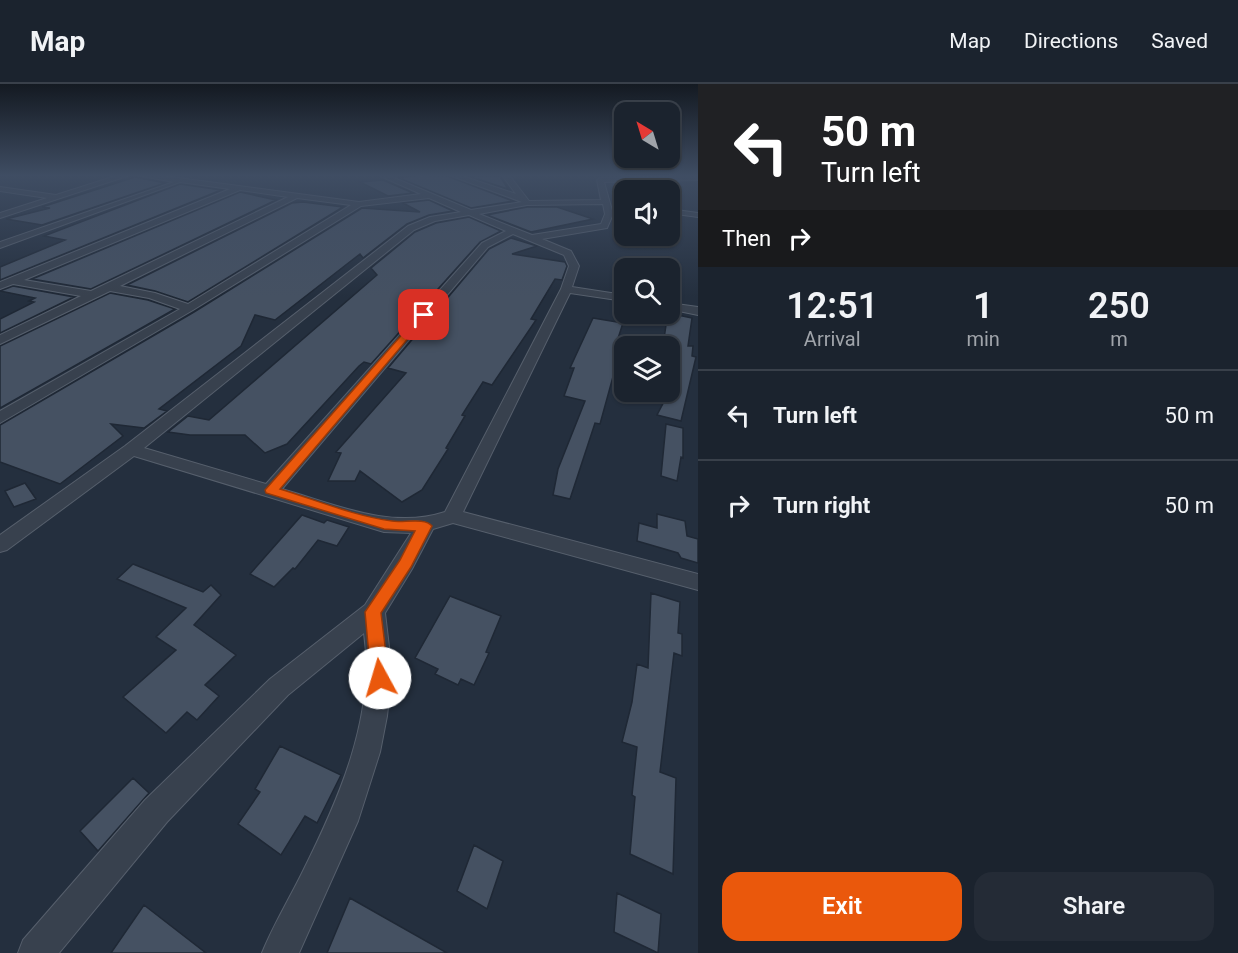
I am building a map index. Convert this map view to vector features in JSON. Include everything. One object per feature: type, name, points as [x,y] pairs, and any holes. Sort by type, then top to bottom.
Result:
[{"type":"street","points":[[0,244],[82,216]]},
{"type":"street","points":[[0,286],[172,216]]},
{"type":"street","points":[[0,340],[255,216]]},
{"type":"street","points":[[0,418],[189,308],[340,216]]},
{"type":"street","points":[[0,545],[130,450],[411,228],[433,219],[450,216]]},
{"type":"street","points":[[452,516],[566,289],[574,266],[572,259],[558,248],[476,216]]},
{"type":"street","points":[[529,237],[604,226],[609,216]]},
{"type":"street","points":[[271,490],[485,245],[513,231]]},
{"type":"street","points":[[12,281],[93,295]]},
{"type":"street","points":[[107,287],[151,295],[189,308]]},
{"type":"street","points":[[566,289],[614,296]]},
{"type":"street","points":[[680,308],[698,310]]},
{"type":"street","points":[[130,450],[384,525],[425,526],[452,516],[698,582]]},
{"type":"street","points":[[36,953],[164,802],[279,687],[373,612],[405,563],[425,526]]},
{"type":"street","points":[[280,953],[333,846],[369,740],[380,678],[373,612]]},
{"type":"building","points":[[20,216],[70,216],[42,225],[6,219]]},
{"type":"building","points":[[97,216],[158,216],[0,280],[0,267],[65,240],[44,236]]},
{"type":"building","points":[[184,216],[244,216],[91,289],[32,279]]},
{"type":"building","points":[[267,216],[329,216],[188,302],[127,285]]},
{"type":"building","points":[[350,216],[428,216],[407,224],[363,258],[360,254],[275,320],[255,315],[241,346],[159,409],[167,411],[144,428],[111,424],[123,436],[60,484],[0,462],[0,425],[194,312]]},
{"type":"building","points":[[488,216],[583,216],[593,219],[531,232]]},
{"type":"building","points":[[469,217],[501,231],[480,242],[371,364],[364,362],[359,366],[287,444],[265,453],[245,435],[190,435],[168,432],[188,416],[209,420],[377,275],[371,268],[415,232],[436,223]]},
{"type":"building","points":[[511,238],[537,246],[512,254],[565,262],[567,266],[562,280],[555,279],[531,319],[536,320],[492,385],[483,382],[462,415],[465,416],[446,448],[448,449],[422,490],[402,502],[360,471],[355,481],[328,481],[341,453],[336,452],[406,373],[388,368],[489,249]]},
{"type":"building","points":[[13,286],[74,297],[0,333],[0,319],[34,302],[29,301],[35,298],[0,291]]},
{"type":"building","points":[[110,293],[148,300],[175,309],[0,408],[0,346]]},
{"type":"building","points":[[680,315],[692,318],[688,346],[693,346],[692,356],[696,357],[681,421],[657,415],[664,402],[680,402],[680,336],[664,336],[666,324],[680,324]]},
{"type":"building","points":[[593,318],[623,324],[619,336],[614,336],[614,373],[600,424],[595,423],[570,499],[553,495],[558,469],[585,401],[564,396],[574,368],[570,368]]},
{"type":"building","points":[[666,424],[683,428],[683,458],[681,457],[677,481],[661,476]]},
{"type":"building","points":[[25,483],[36,499],[14,507],[5,491]]},
{"type":"building","points":[[657,514],[685,521],[687,536],[698,539],[698,563],[681,558],[678,553],[637,541],[639,523],[657,528]]},
{"type":"building","points":[[302,515],[324,523],[327,520],[349,527],[337,546],[318,540],[295,569],[293,568],[274,587],[250,574]]},
{"type":"building","points":[[133,564],[203,592],[211,585],[221,595],[194,625],[236,655],[205,685],[219,696],[197,720],[187,712],[166,733],[123,697],[176,650],[156,637],[186,608],[117,579]]},
{"type":"building","points":[[651,593],[680,602],[678,633],[682,634],[682,656],[674,653],[660,772],[676,778],[673,874],[630,854],[635,797],[632,795],[637,747],[622,742],[632,702],[637,664],[648,668]]},
{"type":"building","points":[[450,596],[501,616],[486,652],[489,653],[474,685],[461,679],[458,685],[435,674],[438,669],[415,658]]},
{"type":"building","points":[[280,746],[341,775],[317,823],[305,816],[281,855],[238,824],[260,792],[255,789]]},
{"type":"building","points":[[133,778],[149,793],[98,851],[80,831]]},
{"type":"building","points":[[474,845],[503,861],[487,909],[457,891]]},
{"type":"building","points":[[617,893],[661,914],[658,953],[614,932]]},
{"type":"building","points":[[350,898],[447,953],[327,953]]},
{"type":"building","points":[[144,905],[206,953],[111,953]]},
{"type":"route","points":[[380,678],[373,612],[388,592],[425,526],[384,525],[271,490],[424,315]]}]
